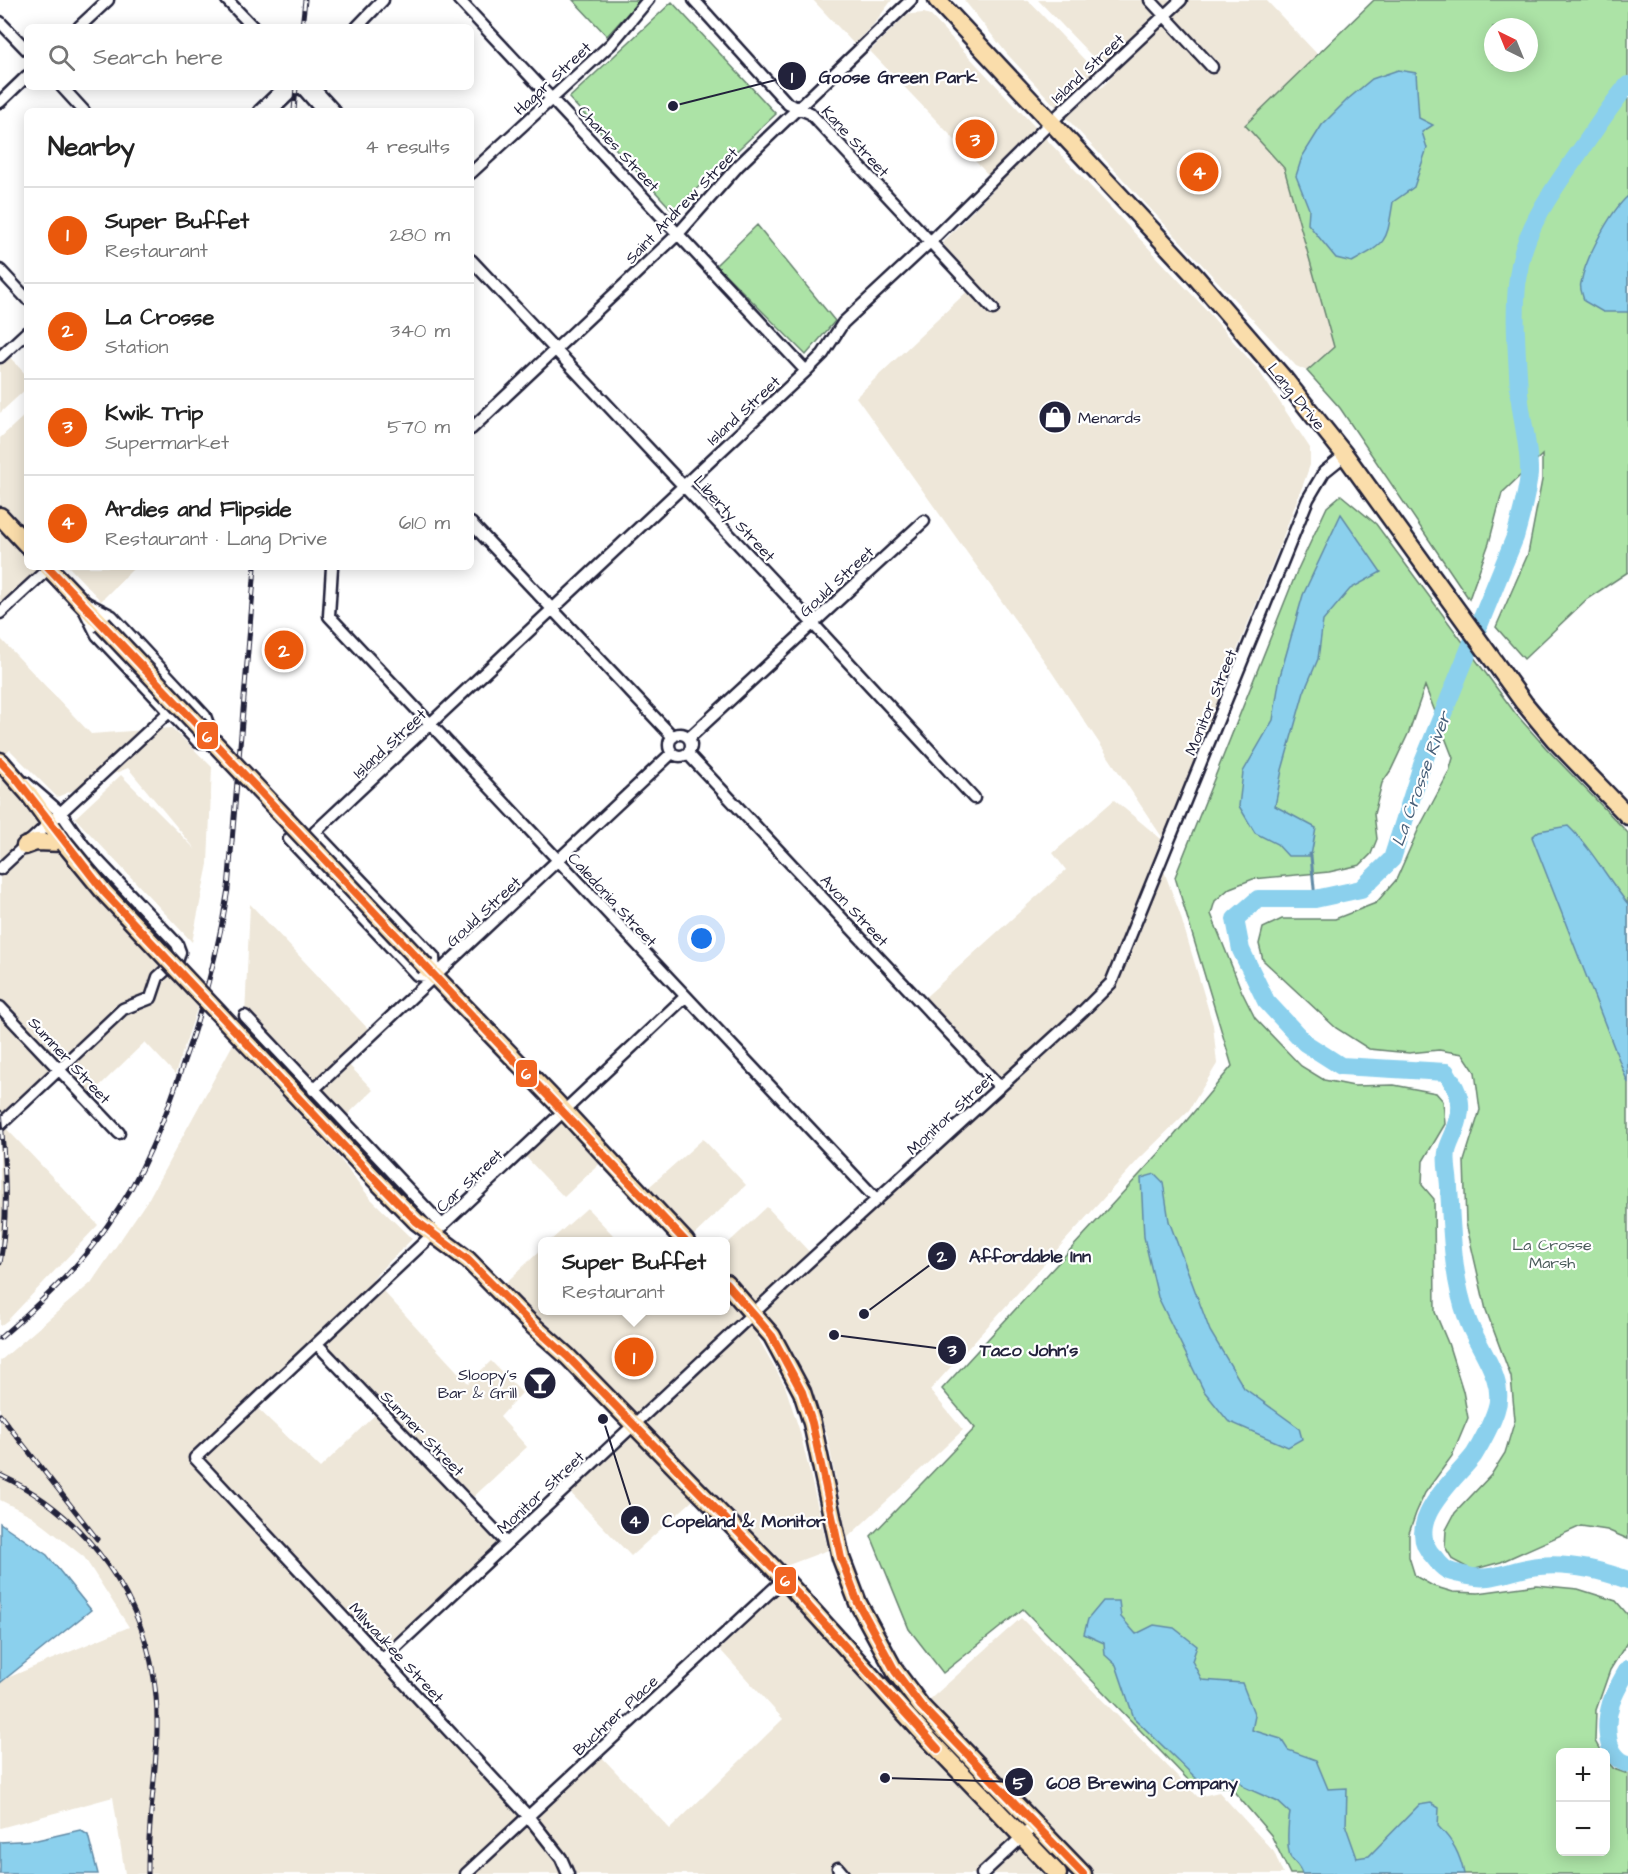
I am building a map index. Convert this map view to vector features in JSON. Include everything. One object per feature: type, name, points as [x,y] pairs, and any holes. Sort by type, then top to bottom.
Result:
[{"type":"main road","name":"Lang Drive","points":[[937,0],[1195,277],[1285,380],[1345,455],[1499,670],[1554,739],[1628,816]]},
{"type":"main road","points":[[0,516],[24,542]]},
{"type":"main road","points":[[52,570],[682,1237]]},
{"type":"main road","points":[[0,761],[56,818],[64,843],[105,893],[372,1176],[416,1221],[438,1230],[530,1323],[567,1356],[784,1579],[880,1686],[1058,1874]]},
{"type":"main road","points":[[25,846],[36,842],[64,843]]},
{"type":"main road","points":[[730,1287],[772,1336],[802,1392],[812,1423],[840,1552],[858,1603],[895,1671],[921,1706],[1083,1874]]},
{"type":"street","points":[[82,24],[108,0]]},
{"type":"street","points":[[227,0],[250,24]]},
{"type":"street","points":[[359,24],[383,0]]},
{"type":"street","name":"Charles Street","points":[[459,0],[806,371]]},
{"type":"street","name":"Hagar Street","points":[[474,170],[610,44],[648,0]]},
{"type":"street","name":"Kane Street","points":[[694,0],[788,104],[810,113],[993,309]]},
{"type":"street","name":"Saint Andrew Street","points":[[474,426],[678,234],[738,166],[911,0]]},
{"type":"street","points":[[1150,0],[1212,67]]},
{"type":"street","name":"Island Street","points":[[430,972],[434,957],[315,832],[806,371],[823,354],[843,323],[1181,0]]},
{"type":"street","points":[[0,22],[24,47]]},
{"type":"street","points":[[0,102],[24,79]]},
{"type":"street","points":[[65,90],[81,108]]},
{"type":"street","points":[[262,108],[281,90]]},
{"type":"street","points":[[275,108],[296,90]]},
{"type":"street","points":[[302,90],[319,108]]},
{"type":"street","points":[[316,90],[332,108]]},
{"type":"street","name":"Liberty Street","points":[[474,263],[813,623],[974,798]]},
{"type":"street","points":[[0,270],[24,296]]},
{"type":"street","points":[[0,357],[24,335]]},
{"type":"street","name":"Monitor Street","points":[[383,1659],[754,1313],[1090,1005],[1111,983],[1308,499],[1324,472],[1345,455]]},
{"type":"street","name":"Gould Street","points":[[688,738],[924,521]]},
{"type":"street","points":[[474,526],[673,737]]},
{"type":"street","points":[[0,613],[46,570]]},
{"type":"street","name":"Caledonia Street","points":[[332,570],[329,616],[877,1200]]},
{"type":"street","points":[[79,599],[112,616],[205,716],[208,724],[204,742],[198,741],[97,635],[79,599]]},
{"type":"street","points":[[0,869],[170,711]]},
{"type":"street","points":[[682,734],[688,738],[691,745],[688,754],[679,757],[672,753],[669,743],[673,737],[682,734]]},
{"type":"street","name":"Gould Street","points":[[313,1090],[430,972],[558,861],[672,753]]},
{"type":"street","name":"Avon Street","points":[[688,754],[1000,1087]]},
{"type":"street","points":[[0,1125],[123,1010],[152,998],[158,976],[178,959],[180,948],[56,818]]},
{"type":"street","points":[[289,839],[417,975],[430,972]]},
{"type":"street","name":"Car Street","points":[[195,1458],[685,998]]},
{"type":"street","name":"Sumner Street","points":[[0,1007],[119,1133]]},
{"type":"street","points":[[245,1016],[438,1230]]},
{"type":"street","name":"Sumner Street","points":[[317,1344],[507,1543]]},
{"type":"street","name":"Milwaukee Street","points":[[195,1458],[528,1816],[556,1851],[568,1874]]},
{"type":"street","name":"Buchner Place","points":[[466,1874],[784,1579]]},
{"type":"street","points":[[982,1874],[1036,1824]]},
{"type":"shaded area","points":[[813,0],[892,0],[873,25],[854,44]]},
{"type":"shaded area","points":[[964,0],[1028,0],[1096,72],[1091,77],[1101,88],[1112,77],[1038,0],[1266,0],[1318,55],[1245,125],[1284,168],[1334,347],[1307,371],[1296,366],[1008,55]]},
{"type":"shaded area","points":[[930,15],[1201,304],[1259,371],[1310,448],[1310,465],[1304,482],[1228,672],[1236,678],[1161,863],[1180,914],[1213,1025],[1217,1064],[1189,1110],[1139,1159],[930,1390],[963,1430],[847,1538],[827,1435],[814,1397],[776,1327],[758,1338],[785,1386],[800,1432],[828,1550],[775,1570],[701,1493],[631,1556],[566,1488],[634,1425],[499,1289],[538,1253],[538,1315],[730,1315],[730,1241],[767,1207],[814,1257],[1000,1087],[920,1002],[1066,870],[1053,853],[1114,800],[1166,843],[1045,662],[856,397],[977,282],[942,243],[998,185],[870,51],[906,16]]},
{"type":"shaded area","points":[[5,352],[24,373],[24,391],[0,413],[0,357]]},
{"type":"shaded area","points":[[24,416],[24,570],[47,570],[0,613],[0,438]]},
{"type":"shaded area","points":[[72,570],[132,570],[101,601]]},
{"type":"shaded area","points":[[0,638],[91,734],[172,728],[212,767],[208,864],[192,942],[75,818],[121,775],[196,850],[128,768],[57,797],[10,750],[0,759]]},
{"type":"shaded area","points":[[0,761],[202,994],[175,1074],[145,1042],[86,1099],[59,1071],[2,1124],[98,1225],[0,1326]]},
{"type":"shaded area","points":[[250,904],[373,1034],[345,1061],[373,1090],[342,1120],[245,1016]]},
{"type":"shaded area","points":[[233,1044],[340,1159],[370,1198],[412,1239],[372,1279],[468,1383],[491,1361],[522,1393],[500,1417],[527,1447],[468,1502],[507,1543],[383,1659],[528,1815],[597,1752],[670,1829],[783,1719],[714,1643],[784,1579],[908,1719],[1021,1618],[1198,1797],[1219,1792],[1274,1852],[1283,1874],[125,1874],[113,1797],[0,1828],[0,1681],[129,1627],[84,1557],[32,1516],[0,1500],[0,1361],[91,1283],[149,1198]],"holes":[[[317,1345],[380,1410],[320,1468],[253,1404]]]},
{"type":"shaded area","points":[[564,1111],[607,1157],[564,1197],[521,1152]]},
{"type":"shaded area","points":[[703,1139],[746,1185],[692,1237],[684,1237],[641,1194]]},
{"type":"shaded area","points":[[587,1208],[613,1235],[611,1237],[554,1237]]},
{"type":"green space","points":[[573,0],[640,0],[607,36]]},
{"type":"green space","points":[[1374,0],[1628,0],[1628,572],[1587,599],[1524,659],[1496,627],[1528,554],[1542,480],[1542,455],[1502,493],[1489,543],[1469,599],[1340,408],[1307,371],[1334,347],[1284,168],[1245,125]]},
{"type":"green space","points":[[672,2],[776,114],[673,211],[569,98]]},
{"type":"green space","points":[[757,225],[835,321],[806,355],[716,265]]},
{"type":"green space","name":"La Crosse Marsh","points":[[1341,495],[1376,524],[1515,713],[1628,833],[1628,1539],[1607,1530],[1581,1526],[1501,1562],[1472,1570],[1453,1560],[1445,1547],[1446,1530],[1455,1513],[1491,1475],[1505,1453],[1515,1420],[1511,1377],[1486,1310],[1466,1223],[1464,1161],[1480,1110],[1475,1072],[1463,1054],[1439,1050],[1409,1053],[1369,1049],[1336,1028],[1263,960],[1259,944],[1263,928],[1282,919],[1335,919],[1376,903],[1396,880],[1419,828],[1449,772],[1453,758],[1425,686],[1409,732],[1391,770],[1382,783],[1374,814],[1377,839],[1371,854],[1360,865],[1329,872],[1253,879],[1230,888],[1215,901],[1211,914],[1242,992],[1255,1018],[1301,1066],[1324,1080],[1354,1086],[1394,1085],[1436,1093],[1443,1101],[1445,1124],[1423,1161],[1422,1185],[1434,1199],[1435,1312],[1448,1343],[1463,1391],[1468,1418],[1452,1456],[1425,1493],[1416,1513],[1409,1533],[1409,1557],[1415,1576],[1433,1586],[1453,1592],[1478,1593],[1536,1585],[1578,1589],[1616,1601],[1628,1615],[1628,1641],[1610,1670],[1596,1710],[1595,1741],[1599,1748],[1556,1748],[1556,1856],[1610,1856],[1610,1764],[1614,1769],[1628,1774],[1628,1874],[1290,1874],[1271,1835],[1230,1787],[1195,1787],[1023,1609],[943,1673],[909,1629],[871,1536],[975,1428],[942,1389],[1163,1149],[1232,1066],[1175,877],[1297,571],[1327,507]]},
{"type":"water","points":[[1398,70],[1416,73],[1419,118],[1433,125],[1422,132],[1427,148],[1414,187],[1393,202],[1384,240],[1373,250],[1352,262],[1336,258],[1308,224],[1309,209],[1296,176],[1302,157],[1322,125],[1348,99],[1372,79]]},
{"type":"water","points":[[1628,196],[1628,312],[1603,312],[1584,301],[1581,289],[1583,273],[1599,236]]},
{"type":"water","points":[[1341,514],[1381,572],[1350,589],[1323,621],[1318,659],[1304,692],[1282,770],[1275,806],[1316,828],[1311,856],[1288,856],[1277,844],[1255,833],[1239,806],[1243,772],[1273,720],[1280,676],[1303,595]]},
{"type":"water","points":[[1568,826],[1585,844],[1628,904],[1628,1083],[1532,837],[1539,831]]},
{"type":"water","points":[[1155,1174],[1163,1182],[1169,1221],[1210,1331],[1244,1388],[1299,1428],[1302,1439],[1288,1447],[1228,1421],[1204,1391],[1158,1297],[1144,1237],[1141,1178]]},
{"type":"water","points":[[0,1523],[47,1555],[91,1610],[0,1683]]},
{"type":"water","points":[[1103,1601],[1119,1601],[1121,1617],[1136,1634],[1154,1625],[1174,1628],[1197,1646],[1192,1661],[1202,1680],[1242,1683],[1255,1716],[1252,1730],[1281,1739],[1288,1750],[1316,1760],[1328,1789],[1347,1788],[1346,1827],[1357,1858],[1369,1856],[1419,1805],[1431,1803],[1439,1808],[1438,1826],[1455,1848],[1464,1874],[1302,1874],[1288,1849],[1290,1813],[1278,1802],[1244,1787],[1236,1777],[1199,1781],[1134,1718],[1116,1665],[1105,1655],[1104,1643],[1084,1634],[1088,1619]]},
{"type":"water","points":[[80,1830],[88,1835],[98,1874],[0,1874],[0,1842],[37,1840]]},
{"type":"waterway","name":"La Crosse River","points":[[1628,85],[1556,186],[1537,217],[1524,248],[1518,280],[1516,344],[1519,392],[1529,464],[1525,498],[1515,537],[1422,765],[1392,859],[1361,889],[1315,899],[1258,899],[1235,919],[1241,950],[1266,1001],[1305,1043],[1341,1066],[1446,1072],[1460,1099],[1460,1113],[1447,1156],[1452,1237],[1458,1286],[1471,1329],[1494,1375],[1498,1398],[1492,1421],[1474,1455],[1434,1503],[1423,1531],[1425,1544],[1445,1569],[1472,1577],[1491,1577],[1539,1566],[1573,1566],[1628,1580]]},
{"type":"waterway","points":[[1310,854],[1315,899]]},
{"type":"waterway","name":"La Crosse River","points":[[1628,1669],[1611,1703],[1607,1729],[1610,1747],[1614,1754],[1628,1764]]},
{"type":"railway","points":[[302,24],[305,0]]},
{"type":"railway","points":[[294,108],[296,90]]},
{"type":"railway","points":[[0,1338],[84,1257],[120,1207],[152,1147],[191,1040],[215,954],[228,889],[255,570]]},
{"type":"railway","points":[[0,1112],[5,1169],[3,1245],[0,1263]]},
{"type":"railway","points":[[0,1415],[97,1539]]},
{"type":"railway","points":[[0,1475],[31,1492],[60,1513],[85,1537],[108,1565],[126,1595],[140,1627],[151,1661],[157,1718],[148,1874]]},
{"type":"transit line","name":"6","points":[[51,570],[681,1237]]},
{"type":"transit line","name":"6","points":[[0,761],[105,893],[372,1176],[416,1221],[468,1260],[530,1323],[567,1356],[784,1579],[938,1749]]},
{"type":"transit line","name":"6","points":[[730,1288],[772,1336],[802,1392],[812,1423],[841,1558],[858,1603],[895,1671],[921,1706],[1083,1874]]},
{"type":"place","name":"Goose Green Park","points":[[673,106]]},
{"type":"place","name":"Kwik Trip","points":[[975,139]]},
{"type":"place","name":"Ardies and Flipside","points":[[1199,172]]},
{"type":"place","name":"Menards","points":[[1055,417]]},
{"type":"place","name":"La Crosse","points":[[284,650]]},
{"type":"place","name":"Affordable Inn","points":[[864,1314]]},
{"type":"place","name":"Taco John's","points":[[834,1335]]},
{"type":"place","name":"Super Buffet","points":[[634,1357]]},
{"type":"place","name":"Sloopy's Bar & Grill","points":[[540,1383]]},
{"type":"place","name":"Copeland & Monitor","points":[[603,1419]]},
{"type":"place","name":"608 Brewing Company","points":[[885,1778]]}]
